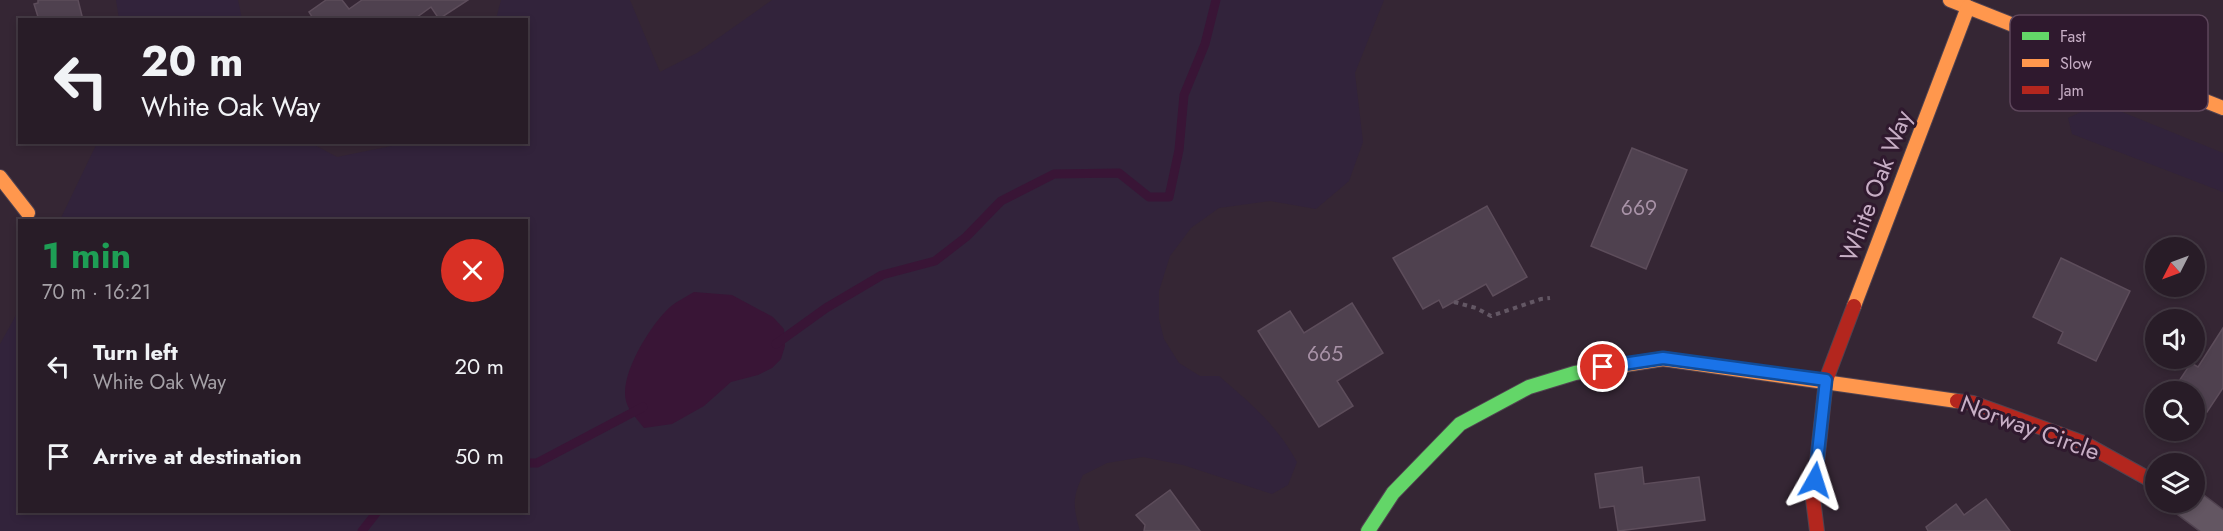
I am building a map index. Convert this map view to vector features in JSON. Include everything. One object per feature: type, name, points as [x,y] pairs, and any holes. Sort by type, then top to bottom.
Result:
[{"type":"street","points":[[1950,0],[2010,24]]},
{"type":"street","name":"White Oak Way","points":[[1817,531],[1813,499],[1826,380],[1968,7]]},
{"type":"street","points":[[2208,102],[2223,108]]},
{"type":"street","points":[[0,177],[28,213]]},
{"type":"street","points":[[1368,531],[1393,493],[1460,424],[1528,387],[1584,371],[1663,358],[1826,380]]},
{"type":"street","name":"Norway Circle","points":[[1826,380],[1972,403],[2084,443],[2145,477]]},
{"type":"street","points":[[2202,513],[2223,529]]},
{"type":"path","points":[[1454,302],[1476,308],[1491,316],[1550,298]]},
{"type":"shaded area","points":[[116,0],[238,0],[242,18],[119,18]]},
{"type":"shaded area","points":[[501,0],[630,0],[660,72],[697,53],[772,0],[1384,0],[1355,73],[1363,142],[1349,181],[1316,209],[1270,201],[1219,208],[1191,228],[1170,256],[1159,291],[1159,319],[1164,339],[1179,363],[1200,376],[1219,376],[1272,426],[1297,462],[1288,485],[1272,494],[1183,465],[1143,457],[1107,463],[1083,475],[1079,483],[1075,502],[1080,531],[0,531],[0,344],[18,312],[18,513],[528,513],[528,219],[60,219],[97,144],[313,144],[337,157],[401,144],[528,144],[528,18],[496,18]]},
{"type":"shaded area","points":[[2083,111],[2120,111],[2223,153],[2223,192],[2072,134],[2068,118]]},
{"type":"shaded area","points":[[694,292],[732,295],[773,317],[784,329],[785,346],[781,359],[772,368],[758,375],[731,382],[704,406],[672,424],[644,428],[626,401],[625,390],[632,364],[646,337],[662,315]]},
{"type":"building","points":[[38,0],[78,0],[82,18],[38,18],[34,4],[38,3]]},
{"type":"building","points":[[326,0],[342,0],[349,9],[362,0],[468,0],[441,18],[431,7],[416,18],[313,18],[309,12]]},
{"type":"building","points":[[1632,148],[1687,170],[1646,269],[1591,246]]},
{"type":"building","points":[[1487,206],[1527,277],[1493,296],[1486,284],[1443,308],[1439,300],[1423,309],[1393,258]]},
{"type":"building","points":[[2061,258],[2130,291],[2096,361],[2058,343],[2063,332],[2033,317]]},
{"type":"building","points":[[1352,303],[1383,353],[1337,381],[1353,406],[1319,427],[1258,331],[1290,311],[1304,333]]},
{"type":"building","points":[[2223,328],[2223,388],[2207,412],[2205,411],[2205,381],[2179,381],[2187,369],[2205,369],[2205,356]]},
{"type":"building","points":[[1642,467],[1644,484],[1699,477],[1705,520],[1618,531],[1614,506],[1600,508],[1595,474]]},
{"type":"building","points":[[1170,490],[1200,531],[1144,531],[1145,525],[1136,515]]},
{"type":"building","points":[[1986,499],[2010,531],[1928,531],[1926,527],[1956,504],[1964,515]]},
{"type":"waterway","points":[[776,344],[826,308],[882,275],[935,261],[966,237],[1001,201],[1054,174],[1119,173],[1149,197],[1169,197],[1179,150],[1184,95],[1205,44],[1216,0]]},
{"type":"waterway","points":[[528,463],[537,463],[643,407]]},
{"type":"waterway","points":[[362,531],[376,513]]},
{"type":"traffic: fast","points":[[1368,531],[1393,493],[1460,424],[1529,387],[1575,373],[1618,366]]},
{"type":"traffic: slow","points":[[1950,0],[2010,24]]},
{"type":"traffic: slow","points":[[1854,306],[1968,7]]},
{"type":"traffic: slow","points":[[2208,102],[2223,108]]},
{"type":"traffic: slow","points":[[0,177],[28,213]]},
{"type":"traffic: slow","points":[[1618,366],[1663,359],[1957,401]]},
{"type":"traffic: jam","points":[[1817,531],[1813,499],[1826,380],[1854,306]]},
{"type":"traffic: jam","points":[[1957,401],[1973,403],[2084,443],[2145,477]]},
{"type":"route","points":[[1603,367],[1663,358],[1826,380],[1815,480]]}]
